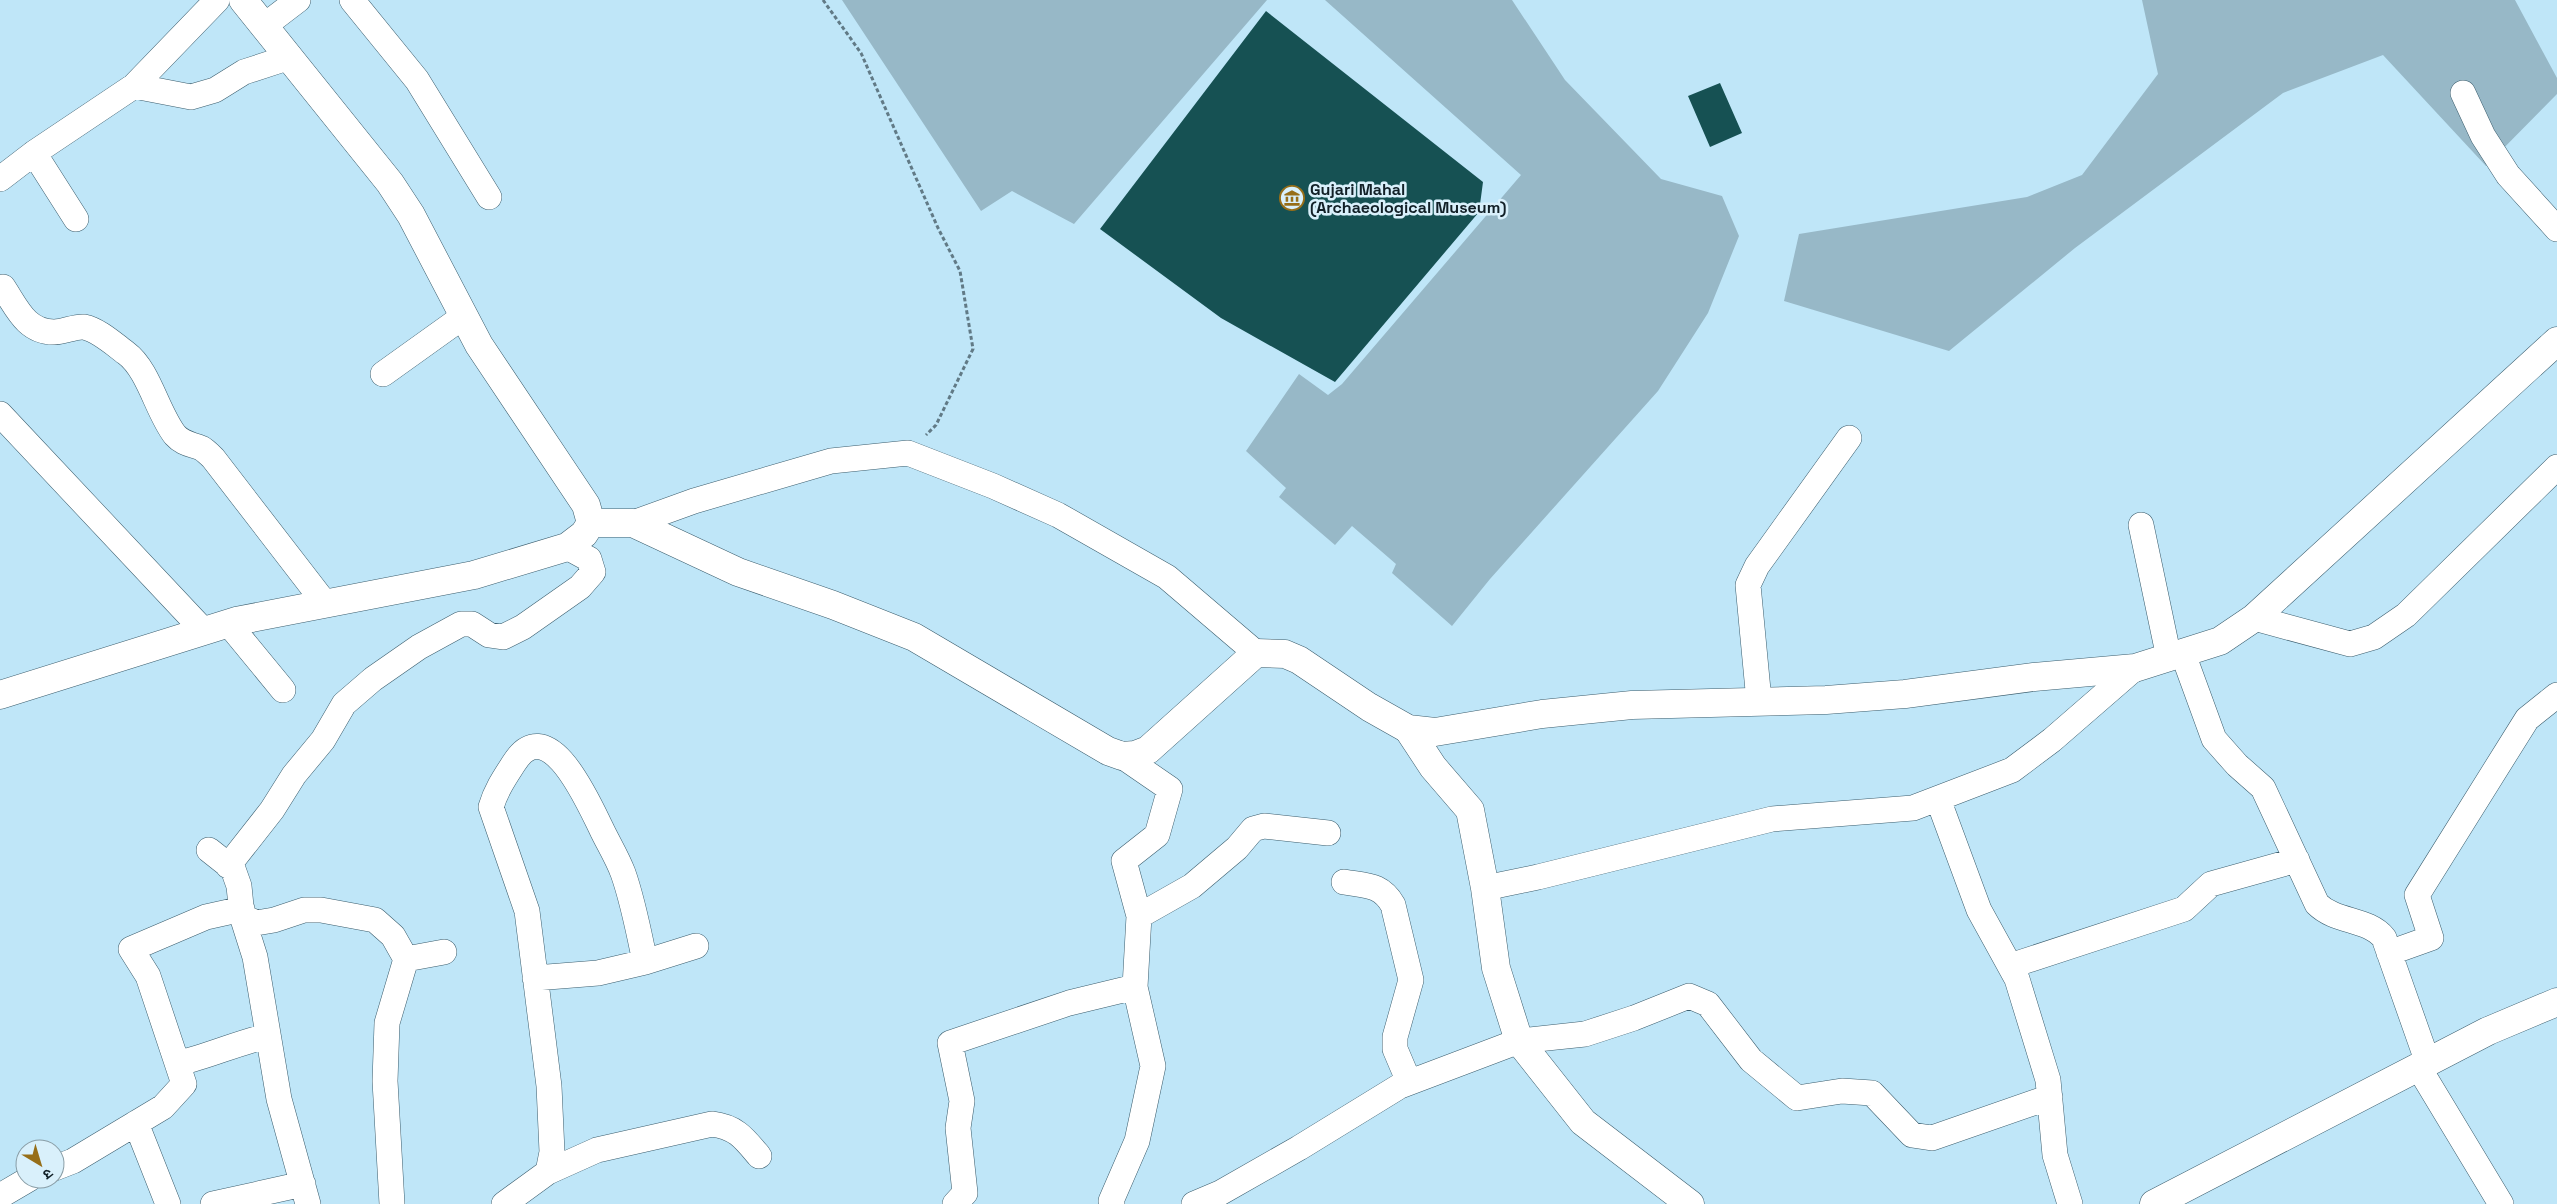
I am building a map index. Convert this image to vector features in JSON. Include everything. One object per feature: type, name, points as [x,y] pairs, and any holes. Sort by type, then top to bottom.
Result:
[{"type":"main road","points":[[0,695],[216,627],[324,602],[474,575],[567,547],[584,534],[591,523],[586,505],[479,345],[411,215],[395,191],[290,57],[242,0]]},
{"type":"main road","points":[[591,523],[633,523],[738,572],[833,604],[914,637],[1055,722],[1108,751],[1122,756],[1136,755],[1148,750],[1256,653],[1285,654],[1299,660],[1369,707],[1408,729],[1435,732],[1542,714],[1632,705],[1826,700],[1905,694],[2135,668],[2220,641],[2254,618],[2557,341]]},
{"type":"main road","points":[[1408,729],[1433,767],[1470,810],[1485,888],[1496,968],[1519,1041],[1583,1122],[1690,1204]]},
{"type":"main road","points":[[2154,1204],[2488,1031],[2557,1002]]},
{"type":"street","points":[[0,179],[34,153],[134,86],[217,0]]},
{"type":"street","points":[[264,26],[298,0]]},
{"type":"street","points":[[352,0],[417,80],[489,197]]},
{"type":"street","points":[[134,86],[191,97],[216,90],[244,72],[290,57]]},
{"type":"street","points":[[2463,93],[2483,136],[2508,175],[2557,229]]},
{"type":"street","points":[[34,153],[76,219]]},
{"type":"street","points":[[3,287],[27,324],[37,330],[54,332],[84,327],[98,333],[129,355],[141,371],[161,413],[176,436],[188,446],[202,448],[213,458],[324,602]]},
{"type":"street","points":[[383,374],[464,316]]},
{"type":"street","points":[[0,414],[216,627],[283,690]]},
{"type":"street","points":[[1759,701],[1748,585],[1757,566],[1849,438]]},
{"type":"street","points":[[633,523],[694,501],[831,461],[908,453],[993,486],[1058,515],[1167,576],[1256,653]]},
{"type":"street","points":[[2254,618],[2350,644],[2374,638],[2406,615],[2557,467]]},
{"type":"street","points":[[2142,525],[2176,656],[2214,739],[2263,788],[2317,904],[2326,913],[2377,930],[2384,938],[2423,1065],[2501,1204]]},
{"type":"street","points":[[228,866],[272,810],[294,775],[322,740],[344,704],[373,679],[419,647],[461,624],[472,624],[489,635],[503,637],[523,627],[573,592],[593,572],[589,559],[567,547]]},
{"type":"street","points":[[1485,888],[1538,877],[1772,820],[1913,808],[2012,770],[2052,740],[2135,668]]},
{"type":"street","points":[[2389,953],[2431,938],[2417,895],[2527,719],[2557,695]]},
{"type":"street","points":[[548,1172],[552,1152],[549,1086],[527,910],[491,807],[494,794],[521,752],[534,746],[546,748],[560,758],[583,790],[623,873],[645,962]]},
{"type":"street","points":[[1112,1204],[1111,1200],[1137,1141],[1153,1066],[1135,988],[1139,916],[1124,862],[1157,835],[1170,789],[1122,756]]},
{"type":"street","points":[[1938,799],[1979,910],[2017,978],[2048,1080],[2055,1155],[2070,1204]]},
{"type":"street","points":[[1139,916],[1192,886],[1237,848],[1253,829],[1264,826],[1328,833]]},
{"type":"street","points":[[209,850],[233,869],[239,886],[242,913],[255,957],[279,1099],[305,1194],[213,1204]]},
{"type":"street","points":[[2010,966],[2184,909],[2211,884],[2297,860]]},
{"type":"street","points":[[1344,882],[1379,888],[1387,894],[1393,906],[1411,980],[1395,1037],[1395,1049],[1409,1082]]},
{"type":"street","points":[[65,1164],[163,1108],[184,1084],[179,1063],[148,976],[131,949],[206,917],[242,913],[256,923],[274,920],[304,910],[321,910],[375,920],[393,936],[406,959],[387,1023],[385,1081],[392,1204]]},
{"type":"street","points":[[536,978],[598,973],[645,962],[696,946]]},
{"type":"street","points":[[406,959],[444,952]]},
{"type":"street","points":[[955,1204],[965,1193],[958,1128],[962,1101],[950,1043],[1069,1003],[1135,988]]},
{"type":"street","points":[[1194,1204],[1220,1193],[1291,1153],[1409,1082],[1519,1041],[1585,1034],[1634,1018],[1689,996],[1708,1004],[1751,1060],[1797,1098],[1842,1091],[1872,1093],[1912,1136],[1932,1138],[2050,1097]]},
{"type":"street","points":[[179,1063],[209,1056],[243,1041],[267,1036]]},
{"type":"street","points":[[136,1123],[168,1204]]},
{"type":"street","points":[[504,1204],[548,1172],[597,1150],[712,1124],[728,1126],[743,1138],[759,1156]]},
{"type":"street","points":[[0,1196],[15,1187]]},
{"type":"path","points":[[823,0],[861,53],[938,228],[960,270],[973,349],[936,425],[908,453]]},
{"type":"shaded area","points":[[842,0],[1267,0],[1074,224],[1012,191],[981,211]]},
{"type":"shaded area","points":[[1325,0],[1512,0],[1565,80],[1661,179],[1722,196],[1739,236],[1708,313],[1658,391],[1490,579],[1452,626],[1392,573],[1396,564],[1352,526],[1335,545],[1279,497],[1286,488],[1246,451],[1299,374],[1328,395],[1342,384],[1521,175]]},
{"type":"shaded area","points":[[2142,0],[2515,0],[2557,78],[2557,94],[2486,166],[2383,55],[2283,93],[2075,248],[1949,351],[1784,301],[1799,234],[2027,197],[2082,175],[2158,74]]},
{"type":"building","points":[[1266,11],[1483,182],[1479,212],[1335,382],[1221,318],[1100,229]]},
{"type":"building","points":[[1720,83],[1742,133],[1710,147],[1688,96]]},
{"type":"place","name":"Gujari Mahal (Archaeological Museum)","points":[[1292,198]]}]
